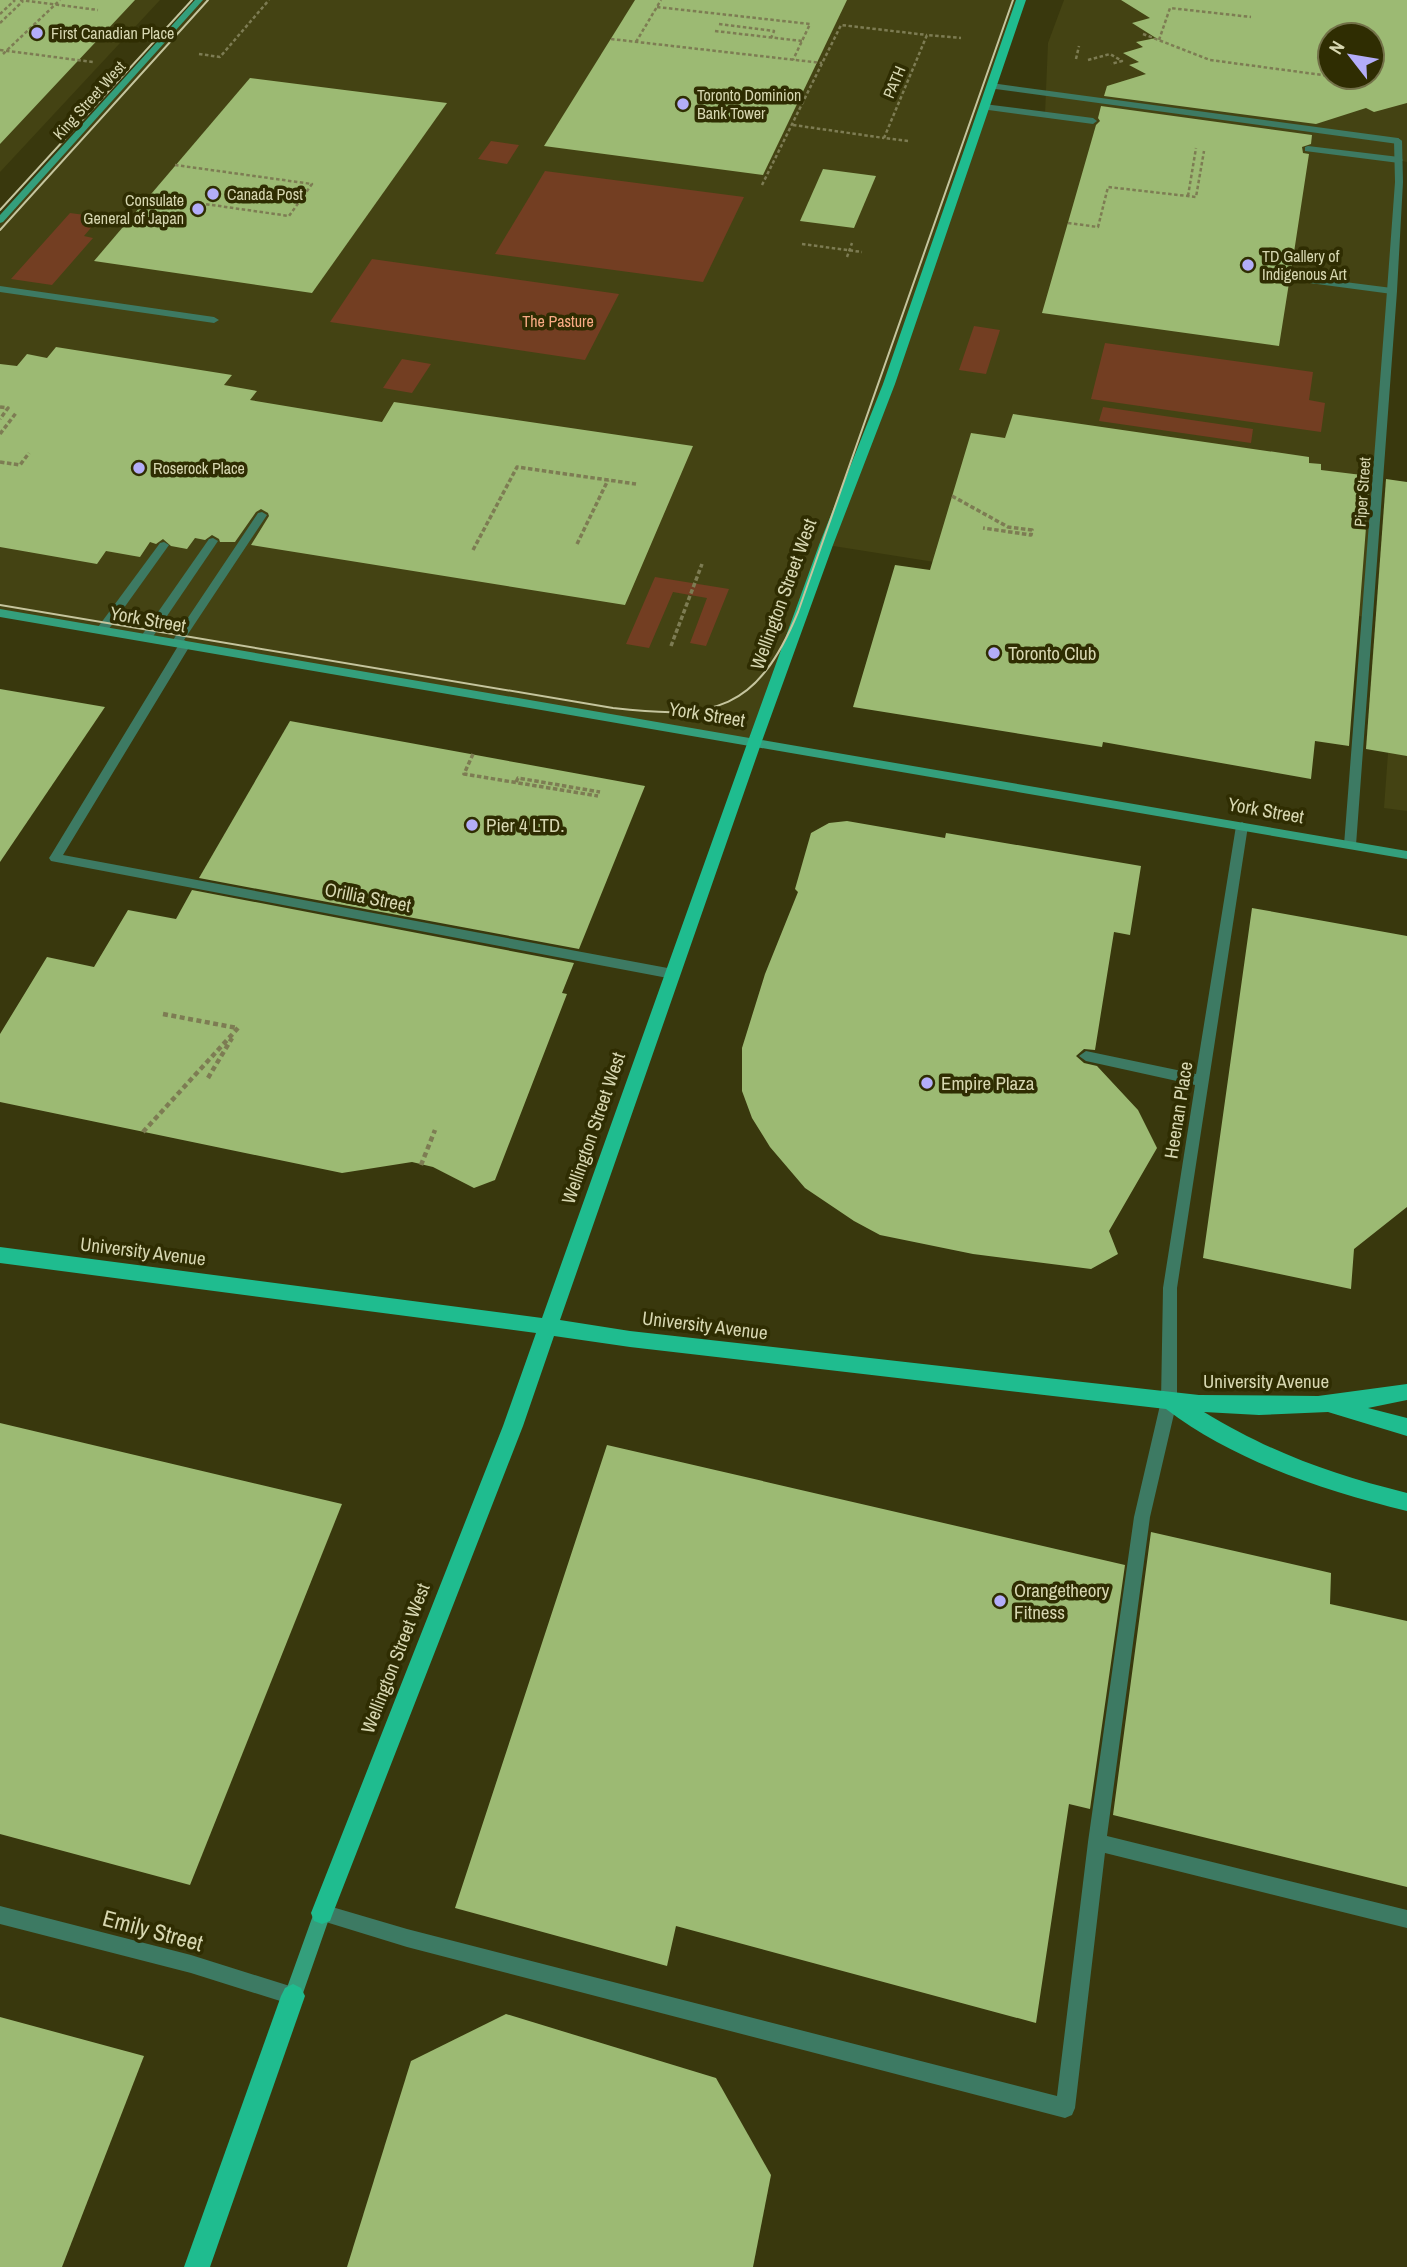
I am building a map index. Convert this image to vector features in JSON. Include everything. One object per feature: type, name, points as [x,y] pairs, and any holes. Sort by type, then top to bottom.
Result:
[{"type":"main road","name":"Wellington Street West","points":[[322,1913],[513,1426],[545,1328],[755,741],[826,545],[889,384],[1021,0]]},
{"type":"main road","name":"University Avenue","points":[[0,1255],[448,1312],[545,1328],[1168,1401],[1238,1407],[1328,1405],[1407,1392]]},
{"type":"main road","points":[[1168,1401],[1233,1440],[1288,1466],[1334,1483],[1407,1502]]},
{"type":"main road","points":[[1328,1405],[1407,1427]]},
{"type":"main road","name":"Wellington Street West","points":[[197,2267],[293,1996]]},
{"type":"street","name":"King Street West","points":[[0,220],[200,0]]},
{"type":"street","name":"Piper Street","points":[[991,86],[1398,141],[1392,291],[1350,845]]},
{"type":"street","points":[[984,107],[1093,121]]},
{"type":"street","points":[[1308,149],[1399,160]]},
{"type":"street","points":[[1290,278],[1392,291]]},
{"type":"street","points":[[0,289],[214,320]]},
{"type":"street","points":[[181,644],[262,514]]},
{"type":"street","points":[[146,638],[213,541]]},
{"type":"street","points":[[102,631],[164,545]]},
{"type":"street","name":"York Street","points":[[0,613],[1407,855]]},
{"type":"street","name":"Orillia Street","points":[[181,644],[55,858],[673,974]]},
{"type":"street","name":"Heenan Place","points":[[322,1913],[407,1938],[1065,2108],[1097,1842],[1142,1517],[1168,1401],[1170,1288],[1242,826]]},
{"type":"street","points":[[1086,1056],[1203,1081]]},
{"type":"street","points":[[1097,1842],[1407,1919]]},
{"type":"street","name":"Wellington Street West","points":[[293,1996],[322,1913]]},
{"type":"street","name":"Emily Street","points":[[0,1915],[191,1964],[293,1996]]},
{"type":"path","points":[[0,14],[15,0]]},
{"type":"path","points":[[0,23],[23,0],[98,10]]},
{"type":"path","points":[[1,52],[60,0]]},
{"type":"path","points":[[191,53],[222,55],[269,0]]},
{"type":"path","points":[[636,41],[661,0]]},
{"type":"path","points":[[657,7],[810,24],[793,60]]},
{"type":"path","points":[[1159,40],[1170,8],[1251,17]]},
{"type":"path","points":[[719,24],[774,31],[771,38]]},
{"type":"path","points":[[762,185],[841,25],[961,38]]},
{"type":"path","points":[[715,31],[802,41]]},
{"type":"path","points":[[1143,34],[1210,60],[1316,75]]},
{"type":"path","name":"PATH","points":[[884,136],[927,35]]},
{"type":"path","points":[[611,39],[823,63]]},
{"type":"path","points":[[1079,46],[1074,59],[1089,61],[1110,54],[1122,61],[1111,64]]},
{"type":"path","points":[[1,52],[100,64]]},
{"type":"path","points":[[793,125],[908,141]]},
{"type":"path","points":[[1188,196],[1198,139]]},
{"type":"path","points":[[1068,223],[1098,227],[1108,187],[1196,197],[1205,140]]},
{"type":"path","points":[[175,165],[312,184],[289,216],[198,203]]},
{"type":"path","points":[[230,173],[240,170]]},
{"type":"path","points":[[847,257],[852,243]]},
{"type":"path","points":[[802,244],[862,252]]},
{"type":"path","points":[[0,407],[8,408],[0,419]]},
{"type":"path","points":[[0,434],[16,414]]},
{"type":"path","points":[[0,462],[20,465],[29,453]]},
{"type":"path","points":[[473,550],[517,467],[636,484]]},
{"type":"path","points":[[577,544],[608,480]]},
{"type":"path","points":[[952,496],[1008,527],[1032,530],[1031,535],[983,528]]},
{"type":"path","points":[[671,646],[702,564]]},
{"type":"path","points":[[473,754],[464,774],[599,794]]},
{"type":"path","points":[[163,1014],[238,1028]]},
{"type":"path","points":[[208,1078],[238,1028]]},
{"type":"path","points":[[143,1132],[238,1028]]},
{"type":"path","points":[[421,1165],[435,1130]]},
{"type":"shaded area","points":[[0,0],[160,0],[0,172]]},
{"type":"shaded area","points":[[199,0],[1021,0],[984,107],[1045,114],[1048,43],[1064,0],[1407,0],[1407,162],[1402,161],[1368,618],[1337,611],[1118,591],[827,545],[755,741],[0,613],[0,220]]},
{"type":"shaded area","points":[[1407,494],[1407,811],[1384,808]]},
{"type":"green space","points":[[491,141],[519,145],[507,164],[478,159]]},
{"type":"green space","points":[[545,171],[744,197],[703,282],[495,254]]},
{"type":"green space","points":[[70,213],[100,217],[84,236],[93,238],[52,285],[11,279]]},
{"type":"green space","name":"The Pasture","points":[[372,259],[619,294],[585,360],[330,322]]},
{"type":"green space","points":[[974,326],[1000,330],[986,374],[959,370]]},
{"type":"green space","points":[[1105,343],[1313,372],[1309,400],[1325,403],[1321,432],[1091,399]]},
{"type":"green space","points":[[402,359],[431,364],[412,393],[383,388]]},
{"type":"green space","points":[[1103,407],[1253,429],[1251,443],[1099,421]]},
{"type":"green space","points":[[655,577],[729,589],[706,646],[690,643],[707,598],[673,592],[649,648],[626,644]]},
{"type":"building","points":[[0,0],[135,0],[0,144]]},
{"type":"building","name":"Toronto Dominion Bank Tower","points":[[635,0],[847,0],[763,175],[544,146]]},
{"type":"building","points":[[1121,0],[1407,0],[1407,103],[1374,112],[1366,108],[1316,124],[1104,96],[1107,86],[1146,74],[1129,65],[1139,62],[1123,53],[1143,47],[1136,42],[1156,38],[1132,23],[1150,18]]},
{"type":"building","points":[[250,78],[447,103],[312,293],[94,261]]},
{"type":"building","points":[[1101,106],[1312,135],[1311,144],[1302,147],[1303,153],[1309,154],[1291,272],[1282,278],[1289,283],[1279,346],[1042,313],[1096,125],[1100,121],[1098,118]]},
{"type":"building","points":[[823,169],[876,176],[854,228],[800,221]]},
{"type":"building","points":[[56,347],[232,375],[224,385],[257,391],[250,400],[382,422],[394,402],[693,446],[625,605],[251,545],[269,516],[261,509],[235,542],[220,542],[212,535],[205,540],[195,538],[187,549],[171,546],[163,539],[156,544],[150,542],[140,557],[106,551],[97,564],[0,547],[0,364],[17,366],[27,354],[47,358]]},
{"type":"building","points":[[1013,414],[1309,457],[1309,463],[1321,464],[1321,470],[1370,476],[1349,746],[1315,741],[1311,779],[1103,742],[1102,747],[853,707],[895,565],[930,570],[971,433],[1005,438]]},
{"type":"building","points":[[1386,479],[1407,482],[1407,756],[1366,749]]},
{"type":"building","points":[[0,689],[105,707],[0,862]]},
{"type":"building","points":[[290,721],[645,786],[579,949],[199,878]]},
{"type":"building","name":"Empire Plaza","points":[[847,821],[945,838],[946,833],[1141,866],[1130,935],[1114,932],[1095,1050],[1084,1049],[1076,1056],[1084,1063],[1097,1066],[1138,1110],[1157,1148],[1109,1231],[1118,1254],[1091,1269],[973,1254],[880,1235],[805,1188],[770,1147],[752,1118],[742,1091],[742,1048],[765,974],[798,892],[795,889],[811,833],[829,823]]},
{"type":"building","points":[[192,890],[574,963],[562,993],[567,994],[495,1180],[474,1188],[433,1167],[412,1162],[342,1173],[0,1102],[0,1034],[47,957],[94,967],[128,910],[176,919]]},
{"type":"building","points":[[1252,908],[1407,936],[1407,1207],[1354,1249],[1351,1289],[1203,1258]]},
{"type":"building","points":[[0,1423],[342,1504],[190,1885],[0,1834]]},
{"type":"building","points":[[607,1445],[1125,1565],[1090,1809],[1069,1804],[1036,2023],[676,1926],[667,1966],[455,1908]]},
{"type":"building","points":[[1151,1532],[1331,1573],[1330,1604],[1407,1621],[1407,1887],[1113,1815]]},
{"type":"building","points":[[506,2014],[716,2078],[771,2175],[753,2267],[347,2267],[411,2061]]},
{"type":"building","points":[[0,2017],[144,2056],[62,2267],[0,2267]]},
{"type":"tram line","points":[[0,210],[192,0]]},
{"type":"tram line","points":[[0,230],[208,0]]},
{"type":"tram line","points":[[0,605],[613,708],[679,712],[706,709],[728,702],[748,689],[766,670],[798,612],[1013,0]]},
{"type":"place","name":"First Canadian Place","points":[[37,33]]},
{"type":"place","name":"Toronto Dominion Bank Tower","points":[[683,104]]},
{"type":"place","name":"Canada Post","points":[[213,194]]},
{"type":"place","name":"Consulate General of Japan","points":[[198,209]]},
{"type":"place","name":"TD Gallery of Indigenous Art","points":[[1248,265]]},
{"type":"place","name":"Roserock Place","points":[[139,468]]},
{"type":"place","name":"Toronto Club","points":[[994,653]]},
{"type":"place","name":"Pier 4 LTD.","points":[[472,825]]},
{"type":"place","name":"Empire Plaza","points":[[927,1083]]},
{"type":"place","name":"Orangetheory Fitness","points":[[1000,1601]]}]
